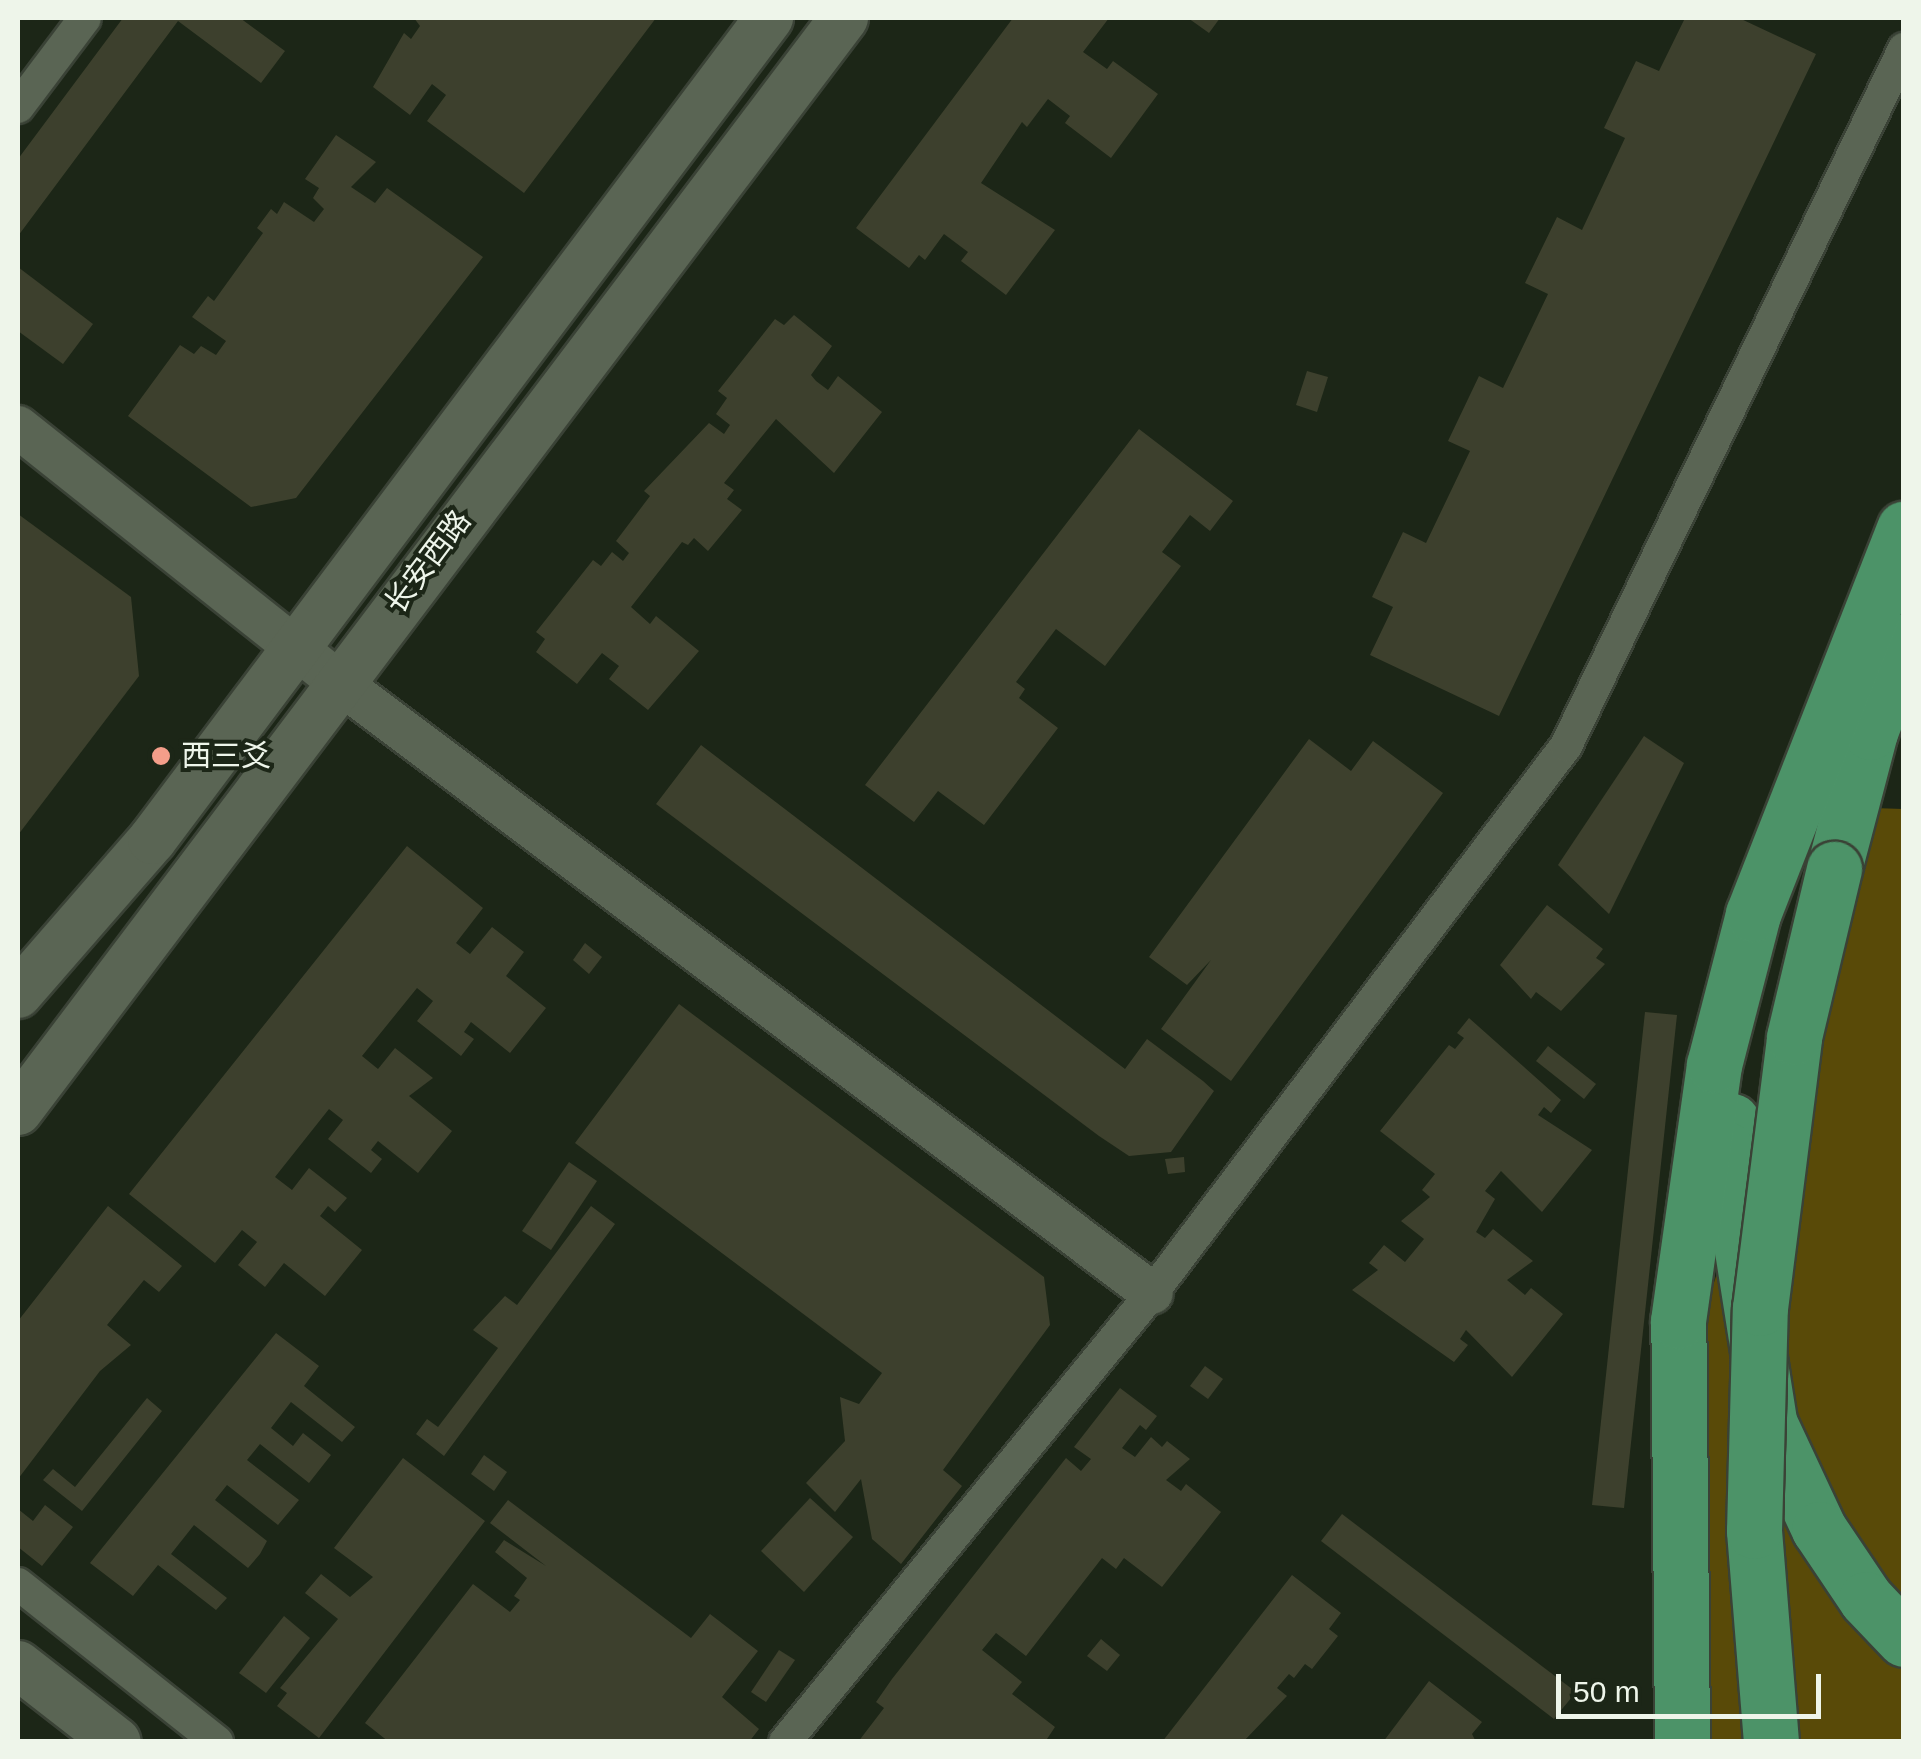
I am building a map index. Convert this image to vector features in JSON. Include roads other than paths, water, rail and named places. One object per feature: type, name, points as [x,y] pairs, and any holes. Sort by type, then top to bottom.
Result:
[{"type":"highway","points":[[1682,1742],[1678,1321],[1714,1065],[1752,914],[1821,749],[1904,528]]},
{"type":"highway","points":[[1771,1742],[1754,1531],[1760,1308],[1794,1037],[1870,732],[1904,641]]},
{"type":"highway","points":[[1821,749],[1766,948],[1726,1149],[1769,1422],[1819,1529],[1866,1600],[1904,1639]]},
{"type":"main road","name":"长安西路","points":[[18,994],[152,840],[769,18]]},
{"type":"main road","name":"长安西路","points":[[18,1111],[337,681],[844,18]]},
{"type":"main road","points":[[18,1665],[117,1742]]},
{"type":"street","points":[[18,107],[85,18]]},
{"type":"street","points":[[786,1742],[1152,1293],[1566,746],[1904,49]]},
{"type":"street","points":[[18,428],[298,644],[337,681],[1152,1293]]},
{"type":"street","points":[[18,1584],[217,1742]]},
{"type":"place","name":"西三爻","points":[[161,756]]}]
